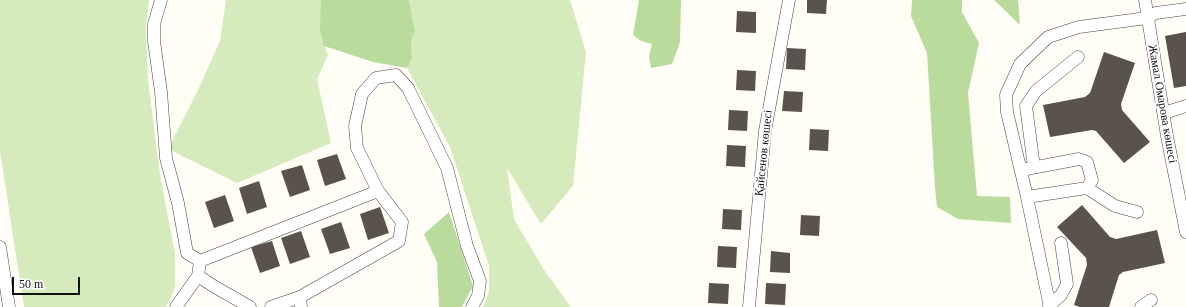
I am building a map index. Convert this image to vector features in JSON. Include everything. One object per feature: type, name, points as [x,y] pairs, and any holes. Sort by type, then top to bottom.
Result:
[{"type":"street","points":[[161,0],[154,24],[154,41],[161,92],[166,158],[178,203],[187,253],[200,261]]},
{"type":"street","name":"Қайсенов көшесі","points":[[749,307],[765,131],[789,0]]},
{"type":"street","name":"Жамал Омарова көшесі","points":[[1145,0],[1186,232]]},
{"type":"street","points":[[1049,306],[1027,197],[1007,112],[1006,95],[1020,64],[1048,37],[1079,27],[1148,18],[1156,13],[1186,9]]},
{"type":"street","points":[[1034,167],[1026,106],[1036,91],[1078,56]]},
{"type":"street","points":[[271,307],[300,302],[399,241],[402,222],[378,191],[356,148],[355,126],[362,94],[376,78],[396,75],[408,88],[447,168],[467,246],[480,281],[478,296],[472,307]]},
{"type":"street","points":[[1164,114],[1186,106]]},
{"type":"street","points":[[1021,170],[1079,159],[1088,162],[1092,180],[1087,188]]},
{"type":"street","points":[[1027,197],[1087,188],[1115,206],[1137,212]]},
{"type":"street","points":[[200,261],[378,191]]},
{"type":"street","points":[[1049,306],[1061,295],[1068,284],[1060,243]]},
{"type":"street","points":[[0,247],[9,307]]},
{"type":"street","points":[[176,307],[198,276],[200,261]]},
{"type":"street","points":[[198,276],[250,307]]},
{"type":"green space","points":[[0,0],[149,0],[146,27],[148,80],[160,175],[175,254],[175,288],[166,307],[24,307],[0,151]]},
{"type":"green space","points":[[226,0],[321,0],[322,35],[328,55],[317,79],[331,143],[237,183],[168,149],[198,90],[220,41]]},
{"type":"green space","points":[[321,0],[409,0],[415,31],[411,41],[412,58],[407,68],[373,62],[324,46],[320,30]]},
{"type":"green space","points":[[409,0],[570,0],[586,52],[573,186],[541,224],[507,168],[514,219],[544,270],[571,307],[483,307],[489,292],[489,266],[450,147],[407,68],[412,58],[411,41],[415,31]]},
{"type":"green space","points":[[639,0],[681,0],[680,42],[672,64],[651,68],[649,56],[652,44],[641,41],[633,35]]},
{"type":"green space","points":[[912,0],[962,0],[962,12],[979,43],[968,93],[977,196],[1010,197],[1011,223],[958,219],[937,207],[927,53],[911,16]]},
{"type":"green space","points":[[994,0],[1018,0],[1020,25]]},
{"type":"green space","points":[[449,212],[473,286],[462,307],[439,307],[437,262],[424,234]]},
{"type":"building","points":[[807,0],[827,0],[826,14],[807,13]]},
{"type":"building","points":[[737,11],[756,12],[756,33],[736,32]]},
{"type":"building","points":[[1186,32],[1186,86],[1174,88],[1165,36]]},
{"type":"building","points":[[787,48],[806,49],[805,70],[786,69]]},
{"type":"building","points":[[1104,52],[1135,63],[1121,104],[1122,110],[1150,142],[1124,163],[1096,131],[1092,130],[1050,137],[1043,105],[1085,97],[1090,93]]},
{"type":"building","points":[[737,70],[756,71],[755,91],[736,90]]},
{"type":"building","points":[[784,91],[803,92],[802,112],[782,111]]},
{"type":"building","points":[[729,110],[748,111],[747,131],[728,130]]},
{"type":"building","points":[[810,129],[829,130],[828,151],[809,150]]},
{"type":"building","points":[[727,145],[746,146],[745,167],[726,166]]},
{"type":"building","points":[[337,154],[346,179],[325,186],[317,160]]},
{"type":"building","points":[[302,165],[310,190],[290,197],[281,171]]},
{"type":"building","points":[[259,181],[267,207],[247,214],[239,188]]},
{"type":"building","points":[[225,195],[234,221],[214,228],[205,202]]},
{"type":"building","points":[[1082,205],[1110,237],[1116,239],[1157,230],[1165,263],[1123,272],[1119,275],[1109,307],[1080,307],[1074,305],[1087,265],[1086,258],[1057,227]]},
{"type":"building","points":[[380,207],[389,233],[368,240],[360,214]]},
{"type":"building","points":[[723,209],[742,210],[741,230],[722,229]]},
{"type":"building","points":[[801,215],[820,216],[819,236],[800,235]]},
{"type":"building","points":[[341,222],[350,248],[330,254],[321,229]]},
{"type":"building","points":[[301,231],[310,257],[290,264],[281,238]]},
{"type":"building","points":[[272,241],[280,266],[260,273],[251,247]]},
{"type":"building","points":[[718,246],[737,247],[736,268],[717,267]]},
{"type":"building","points":[[771,251],[790,253],[790,273],[770,272]]},
{"type":"building","points":[[709,283],[729,284],[728,304],[708,303]]},
{"type":"building","points":[[766,283],[786,284],[785,305],[765,304]]}]
